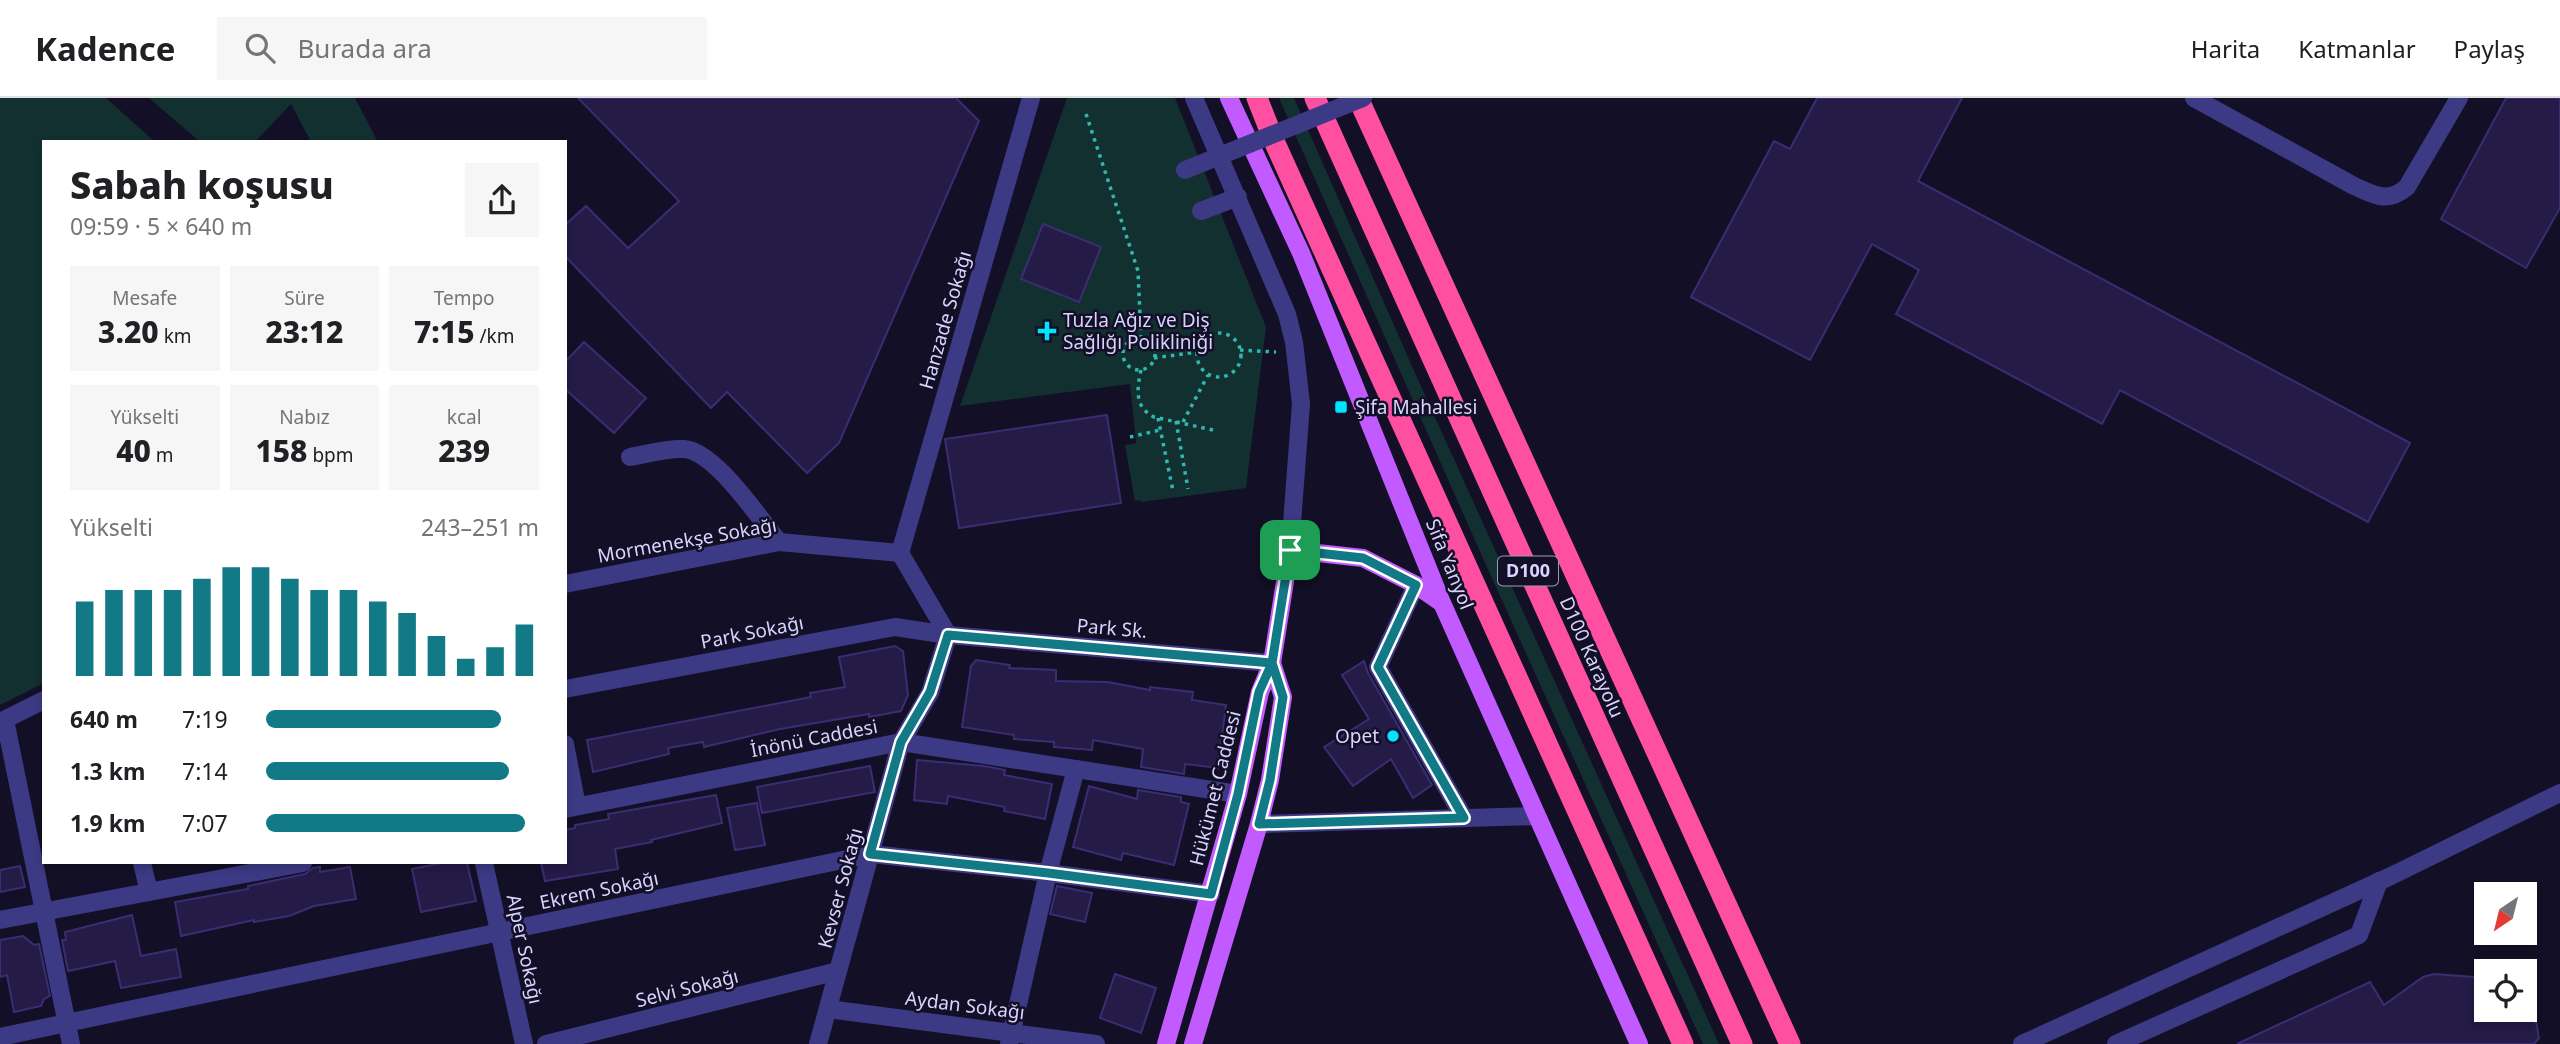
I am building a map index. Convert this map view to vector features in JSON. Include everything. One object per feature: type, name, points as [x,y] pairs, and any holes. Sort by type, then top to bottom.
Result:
[{"type":"highway","name":"D100","points":[[1258,98],[1274,141],[1682,1044]]},
{"type":"highway","name":"D100 Karayolu","points":[[1315,98],[1742,1044]]},
{"type":"highway","points":[[1361,98],[1383,138],[1790,1044]]},
{"type":"main road","name":"Sifa Yanyol","points":[[1229,98],[1301,253],[1442,603],[1639,1044]]},
{"type":"main road","points":[[1290,550],[1363,558],[1416,585],[1442,603]]},
{"type":"main road","name":"Hükümet Caddesi","points":[[1166,1044],[1238,794],[1259,692],[1272,663],[1290,550]]},
{"type":"main road","name":"Hükümet Caddesi","points":[[1193,1044],[1270,780],[1283,697],[1272,663]]},
{"type":"street","name":"Hanzade Sokağı","points":[[900,553],[1031,98]]},
{"type":"street","points":[[1194,98],[1287,314],[1296,353],[1301,404],[1290,550]]},
{"type":"street","points":[[1185,170],[1361,98]]},
{"type":"street","points":[[2194,98],[2354,187],[2380,197],[2396,196],[2407,187],[2459,98]]},
{"type":"street","points":[[1201,211],[1238,197]]},
{"type":"street","points":[[630,457],[676,449],[703,455],[779,542]]},
{"type":"street","name":"Mormenekşe Sokağı","points":[[567,584],[779,542],[900,553]]},
{"type":"street","points":[[900,553],[948,635]]},
{"type":"street","points":[[1416,585],[1378,667],[1464,818]]},
{"type":"street","name":"Park Sokağı","points":[[567,689],[895,627],[948,635]]},
{"type":"street","name":"Park Sk.","points":[[948,635],[1272,663]]},
{"type":"street","name":"Kevser Sokağı","points":[[818,1044],[901,742],[930,692],[948,635]]},
{"type":"street","points":[[42,701],[3,721],[71,1044]]},
{"type":"street","name":"İnönü Caddesi","points":[[571,808],[901,742],[1238,794]]},
{"type":"street","points":[[567,765],[571,808]]},
{"type":"street","points":[[1011,1038],[1048,873],[1076,769]]},
{"type":"street","points":[[2022,1044],[2379,881],[2560,793]]},
{"type":"street","points":[[1259,824],[1537,816]]},
{"type":"street","name":"Ekrem Sokağı","points":[[0,1037],[870,854],[1211,894]]},
{"type":"street","points":[[142,864],[149,892]]},
{"type":"street","points":[[0,920],[263,867],[293,864]]},
{"type":"street","name":"Alper Sokağı","points":[[484,864],[524,1044]]},
{"type":"street","points":[[2116,1044],[2359,935],[2379,881]]},
{"type":"street","name":"Selvi Sokağı","points":[[546,1044],[838,971]]},
{"type":"street","name":"Aydan Sokağı","points":[[828,1009],[1011,1038],[1096,1044]]},
{"type":"path","points":[[1086,114],[1138,271],[1141,338]]},
{"type":"path","points":[[1219,333],[1232,338],[1240,350],[1239,364],[1229,375],[1214,377],[1198,364],[1197,352],[1205,337],[1219,333]]},
{"type":"path","points":[[1141,338],[1146,339],[1153,347],[1154,358],[1149,366],[1141,370],[1129,367],[1122,353],[1130,340],[1141,338]]},
{"type":"path","points":[[1240,350],[1296,353]]},
{"type":"path","points":[[1154,358],[1197,352]]},
{"type":"path","points":[[1141,370],[1137,388],[1139,403],[1146,413],[1213,430]]},
{"type":"path","points":[[1183,422],[1208,374]]},
{"type":"path","points":[[1158,418],[1173,491]]},
{"type":"path","points":[[1176,421],[1188,489]]},
{"type":"path","points":[[1130,437],[1160,430]]},
{"type":"green space","points":[[0,98],[106,98],[153,140],[42,140],[42,684],[0,705]]},
{"type":"green space","points":[[149,98],[355,98],[377,140],[310,140],[291,104],[257,140],[198,140]]},
{"type":"green space","points":[[1067,98],[1175,98],[1266,327],[1246,488],[1135,501],[1125,445],[1136,443],[1130,384],[960,406]]},
{"type":"green space","points":[[1279,98],[1294,98],[1415,373],[1719,1044],[1703,1044],[1481,554]]},
{"type":"building","points":[[578,98],[956,98],[979,121],[839,443],[807,473],[727,392],[711,408],[567,258],[567,223],[586,206],[628,248],[679,201]]},
{"type":"building","points":[[1817,98],[1962,98],[1918,181],[2410,443],[2368,522],[2120,390],[2102,424],[1896,314],[1919,270],[1872,244],[1810,360],[1691,297],[1774,141],[1790,149]]},
{"type":"building","points":[[2506,98],[2560,98],[2560,208],[2526,268],[2441,219]]},
{"type":"building","points":[[1043,224],[1101,247],[1079,302],[1021,279]]},
{"type":"building","points":[[584,342],[646,398],[614,433],[567,391],[567,360]]},
{"type":"building","points":[[1107,415],[1121,503],[959,528],[945,439]]},
{"type":"building","points":[[895,646],[903,651],[908,695],[901,711],[780,729],[704,747],[703,742],[668,748],[669,754],[593,772],[587,740],[811,697],[810,693],[845,687],[839,657]]},
{"type":"building","points":[[976,660],[1010,665],[1009,668],[1056,670],[1056,681],[1108,682],[1150,690],[1150,687],[1193,692],[1192,700],[1226,705],[1218,768],[1185,764],[1184,774],[1141,767],[1143,749],[1093,740],[1092,750],[1054,747],[1054,742],[1014,739],[1014,735],[962,727],[971,666]]},
{"type":"building","points":[[1364,661],[1368,673],[1432,785],[1413,798],[1391,759],[1353,786],[1324,747],[1369,719],[1342,675]]},
{"type":"building","points":[[917,760],[984,766],[1005,770],[1004,775],[1052,784],[1045,819],[1004,811],[1005,807],[948,796],[947,804],[914,800]]},
{"type":"building","points":[[870,766],[875,792],[762,813],[757,787]]},
{"type":"building","points":[[1089,786],[1137,799],[1138,790],[1181,797],[1181,802],[1189,804],[1174,865],[1123,853],[1121,860],[1073,847]]},
{"type":"building","points":[[716,795],[722,823],[615,849],[618,869],[545,881],[541,864],[567,864],[567,830],[575,828],[575,825],[609,819],[608,814]]},
{"type":"building","points":[[757,803],[765,845],[735,850],[727,808]]},
{"type":"building","points":[[437,864],[467,864],[476,901],[421,912],[412,869]]},
{"type":"building","points":[[20,866],[25,887],[0,892],[0,870]]},
{"type":"building","points":[[320,867],[320,872],[350,867],[356,899],[314,906],[289,916],[254,920],[181,936],[175,902],[248,889],[248,886],[305,874]]},
{"type":"building","points":[[1057,886],[1092,893],[1085,922],[1050,914]]},
{"type":"building","points":[[132,915],[141,956],[176,949],[181,977],[121,988],[115,961],[68,971],[62,940],[66,940],[65,932]]},
{"type":"building","points":[[23,936],[34,945],[39,944],[50,996],[44,999],[41,1006],[14,1012],[7,975],[0,977],[0,940]]},
{"type":"building","points":[[1115,974],[1156,988],[1141,1033],[1100,1018]]},
{"type":"building","points":[[2434,974],[2474,977],[2474,1022],[2536,1022],[2539,1038],[2534,1044],[2237,1044],[2370,982],[2384,1005],[2423,977]]},
{"type":"place","name":"Tuzla Ağız ve Diş Sağlığı Polikliniği","points":[[1047,331]]},
{"type":"place","name":"Şifa Mahallesi","points":[[1341,407]]},
{"type":"place","name":"Opet","points":[[1393,736]]},
{"type":"route","points":[[1290,550],[1272,663],[948,635],[930,692],[901,742],[870,854],[1211,894],[1238,794],[1259,692],[1272,663],[1283,697],[1270,780],[1259,824],[1464,818],[1378,667],[1416,585],[1363,558],[1290,550]]}]
